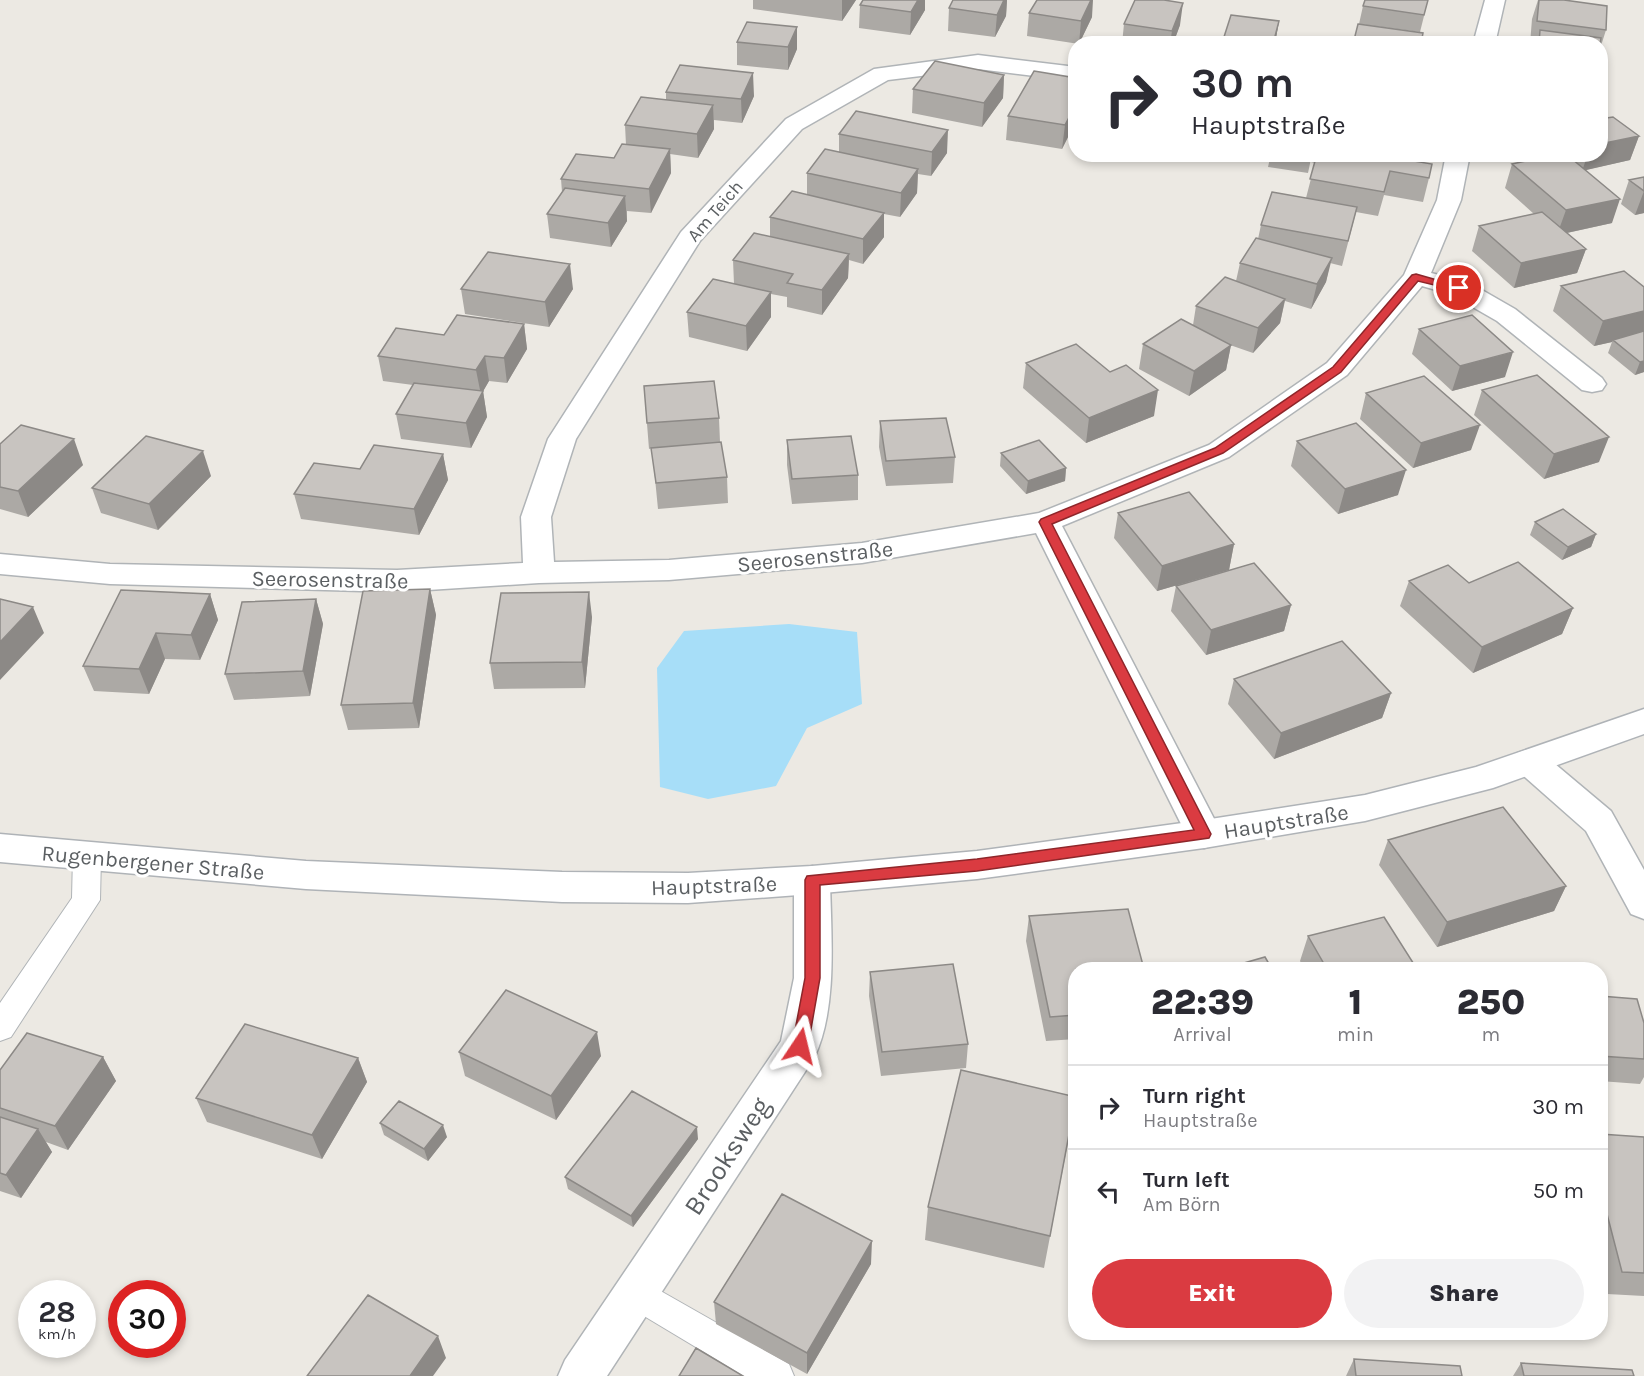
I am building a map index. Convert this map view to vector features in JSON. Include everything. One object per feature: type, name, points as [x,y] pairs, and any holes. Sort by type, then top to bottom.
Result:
[{"type":"street","points":[[1486,36],[1495,0]]},
{"type":"street","name":"Am Teich","points":[[539,573],[536,517],[562,439],[690,237],[794,124],[882,74],[978,62],[1068,73]]},
{"type":"street","name":"Seerosenstraße","points":[[0,564],[110,574],[397,581],[539,573],[669,570],[862,553],[1045,522],[1219,450],[1337,369],[1416,277],[1449,200],[1456,162]]},
{"type":"street","points":[[1416,277],[1459,288],[1506,315],[1592,384]]},
{"type":"street","points":[[1045,522],[1204,834]]},
{"type":"street","name":"Hauptstraße","points":[[306,875],[562,887],[688,888],[812,880],[977,865],[1204,834],[1365,808],[1481,779],[1644,721]]},
{"type":"street","points":[[1530,762],[1599,821],[1644,904]]},
{"type":"street","name":"Rugenbergener Straße","points":[[0,848],[306,875]]},
{"type":"street","name":"Brooksweg","points":[[582,1376],[800,1046],[813,978],[812,880]]},
{"type":"lane","points":[[0,1028],[86,900],[87,856]]},
{"type":"lane","points":[[636,1293],[777,1376]]},
{"type":"water","points":[[789,624],[857,632],[862,704],[807,728],[776,786],[708,799],[660,787],[657,668],[684,631]]},
{"type":"building","points":[[863,0],[918,0],[911,12],[860,5]]},
{"type":"building","points":[[953,0],[1004,0],[997,15],[949,8]]},
{"type":"building","points":[[1037,0],[1091,0],[1081,21],[1029,13]]},
{"type":"building","points":[[1135,0],[1164,0],[1183,3],[1172,31],[1124,24]]},
{"type":"building","points":[[1365,0],[1428,0],[1424,15],[1363,6]]},
{"type":"building","points":[[1539,0],[1564,0],[1607,6],[1606,30],[1537,21]]},
{"type":"building","points":[[1231,15],[1279,21],[1275,36],[1224,36]]},
{"type":"building","points":[[747,22],[797,27],[788,47],[737,42]]},
{"type":"building","points":[[1358,24],[1423,33],[1422,36],[1355,36]]},
{"type":"building","points":[[1540,30],[1586,36],[1540,36]]},
{"type":"building","points":[[935,61],[1004,75],[984,103],[913,89]]},
{"type":"building","points":[[680,65],[753,73],[741,99],[666,92]]},
{"type":"building","points":[[1034,71],[1068,77],[1068,119],[1065,125],[1008,116]]},
{"type":"building","points":[[641,97],[713,105],[697,134],[625,125]]},
{"type":"building","points":[[856,111],[948,130],[932,152],[839,134]]},
{"type":"building","points":[[1613,117],[1639,136],[1608,142],[1608,118]]},
{"type":"building","points":[[622,144],[670,149],[649,189],[561,179],[576,154],[614,158]]},
{"type":"building","points":[[825,149],[918,169],[901,193],[807,173]]},
{"type":"building","points":[[1315,162],[1432,164],[1429,178],[1390,171],[1384,192],[1310,179]]},
{"type":"building","points":[[1576,162],[1620,199],[1566,210],[1512,164]]},
{"type":"building","points":[[1644,177],[1644,191],[1629,180]]},
{"type":"building","points":[[565,188],[625,196],[608,223],[547,214]]},
{"type":"building","points":[[792,191],[884,213],[863,239],[770,217]]},
{"type":"building","points":[[1272,192],[1357,207],[1348,241],[1261,225]]},
{"type":"building","points":[[1542,212],[1586,249],[1521,263],[1479,226]]},
{"type":"building","points":[[754,233],[849,254],[822,290],[787,283],[793,274],[733,260]]},
{"type":"building","points":[[1256,238],[1332,258],[1317,284],[1240,263]]},
{"type":"building","points":[[488,252],[570,264],[545,302],[461,289]]},
{"type":"building","points":[[1624,271],[1644,287],[1644,311],[1603,321],[1561,286]]},
{"type":"building","points":[[1225,277],[1285,299],[1258,328],[1196,306]]},
{"type":"building","points":[[713,279],[771,292],[746,326],[687,312]]},
{"type":"building","points":[[457,315],[524,324],[504,358],[485,356],[476,370],[378,356],[396,328],[444,335]]},
{"type":"building","points":[[1472,315],[1513,352],[1460,366],[1419,329]]},
{"type":"building","points":[[1181,319],[1231,345],[1194,371],[1143,344]]},
{"type":"building","points":[[1644,331],[1644,361],[1640,362],[1613,340]]},
{"type":"building","points":[[1076,344],[1110,372],[1126,365],[1158,390],[1089,418],[1026,363]]},
{"type":"building","points":[[1537,375],[1609,437],[1554,454],[1482,390]]},
{"type":"building","points":[[1424,376],[1480,425],[1421,443],[1366,393]]},
{"type":"building","points":[[714,381],[719,418],[647,423],[644,386]]},
{"type":"building","points":[[414,383],[483,391],[466,423],[396,414]]},
{"type":"building","points":[[946,418],[955,457],[886,461],[880,421]]},
{"type":"building","points":[[1356,423],[1406,470],[1345,489],[1297,441]]},
{"type":"building","points":[[21,425],[74,439],[18,491],[0,487],[0,444]]},
{"type":"building","points":[[146,436],[203,451],[149,504],[92,488]]},
{"type":"building","points":[[851,436],[858,475],[792,479],[787,440]]},
{"type":"building","points":[[1039,440],[1066,468],[1028,481],[1001,453]]},
{"type":"building","points":[[721,442],[727,477],[656,483],[651,448]]},
{"type":"building","points":[[374,445],[443,454],[414,509],[294,494],[314,463],[360,469]]},
{"type":"building","points":[[1189,492],[1234,544],[1162,566],[1118,513]]},
{"type":"building","points":[[1563,509],[1596,534],[1568,547],[1535,522]]},
{"type":"building","points":[[1518,562],[1573,608],[1482,647],[1409,581],[1448,565],[1469,583]]},
{"type":"building","points":[[1254,563],[1291,605],[1211,630],[1176,586]]},
{"type":"building","points":[[430,589],[413,703],[341,705],[363,591]]},
{"type":"building","points":[[121,590],[210,594],[191,635],[156,633],[139,669],[83,666]]},
{"type":"building","points":[[589,592],[582,662],[490,663],[501,593]]},
{"type":"building","points":[[0,599],[33,607],[0,642]]},
{"type":"building","points":[[316,599],[303,671],[225,674],[242,602]]},
{"type":"building","points":[[1342,641],[1391,693],[1281,733],[1234,679]]},
{"type":"building","points":[[1503,807],[1566,886],[1447,922],[1388,840]]},
{"type":"building","points":[[1128,909],[1142,962],[1068,962],[1068,1016],[1050,1017],[1029,916]]},
{"type":"building","points":[[1384,917],[1413,962],[1323,962],[1308,936]]},
{"type":"building","points":[[1265,957],[1268,962],[1248,962]]},
{"type":"building","points":[[953,964],[968,1044],[882,1052],[870,972]]},
{"type":"building","points":[[506,990],[597,1032],[551,1096],[459,1052]]},
{"type":"building","points":[[1608,997],[1637,999],[1644,1023],[1644,1059],[1608,1057]]},
{"type":"building","points":[[245,1024],[358,1058],[312,1135],[196,1098]]},
{"type":"building","points":[[27,1033],[103,1057],[55,1126],[0,1108],[0,1070]]},
{"type":"building","points":[[961,1070],[1068,1095],[1068,1140],[1050,1236],[928,1207]]},
{"type":"building","points":[[632,1091],[697,1127],[631,1216],[565,1177]]},
{"type":"building","points":[[399,1101],[443,1125],[424,1149],[380,1123]]},
{"type":"building","points":[[0,1117],[38,1129],[6,1175],[0,1173]]},
{"type":"building","points":[[1608,1135],[1644,1137],[1644,1273],[1622,1272],[1608,1218]]},
{"type":"building","points":[[782,1194],[872,1241],[807,1353],[714,1302]]},
{"type":"building","points":[[368,1295],[438,1336],[410,1376],[307,1376]]},
{"type":"building","points":[[696,1348],[743,1376],[679,1376]]},
{"type":"building","points":[[1354,1359],[1460,1366],[1462,1376],[1356,1376]]},
{"type":"building","points":[[1521,1363],[1632,1370],[1634,1376],[1524,1376]]},
{"type":"route","points":[[800,1046],[813,978],[812,880],[977,865],[1204,834],[1045,522],[1219,450],[1337,369],[1416,277],[1459,288]]}]
